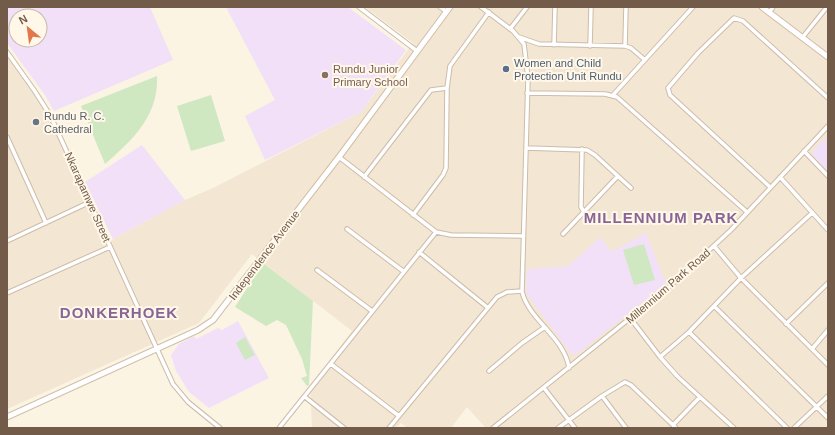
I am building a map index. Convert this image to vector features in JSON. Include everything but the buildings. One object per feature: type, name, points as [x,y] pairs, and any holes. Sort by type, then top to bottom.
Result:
[{"type":"street","points":[[359,7],[417,51]]},
{"type":"street","points":[[440,7],[447,12]]},
{"type":"street","name":"Independence Avenue","points":[[7,417],[204,327],[213,320],[339,157],[450,7]]},
{"type":"street","points":[[510,29],[527,7]]},
{"type":"street","points":[[554,45],[555,7]]},
{"type":"street","points":[[590,46],[591,7]]},
{"type":"street","points":[[625,46],[626,7]]},
{"type":"street","points":[[613,95],[693,7]]},
{"type":"street","points":[[762,7],[828,57]]},
{"type":"street","points":[[769,13],[773,7]]},
{"type":"street","points":[[802,38],[827,7]]},
{"type":"street","points":[[483,8],[510,29],[524,44],[526,53],[527,93],[522,291],[525,300],[566,355],[569,368]]},
{"type":"street","points":[[413,215],[444,175],[446,168],[447,88],[452,62],[489,12]]},
{"type":"street","points":[[770,187],[670,95],[668,88],[703,48],[734,18],[743,21],[828,98]]},
{"type":"street","points":[[519,37],[539,44],[625,46],[633,50],[645,60]]},
{"type":"street","name":"Nkarapamwe Street","points":[[7,52],[50,115],[158,348]]},
{"type":"street","points":[[364,177],[431,90],[447,88]]},
{"type":"street","points":[[527,93],[613,95],[620,99],[746,212]]},
{"type":"street","name":"Millennium Park Road","points":[[493,428],[631,319],[714,246],[828,126]]},
{"type":"street","points":[[7,137],[46,223]]},
{"type":"street","points":[[526,148],[582,149],[595,155],[631,188]]},
{"type":"street","points":[[582,149],[581,207],[584,212]]},
{"type":"street","points":[[804,151],[828,176]]},
{"type":"street","points":[[339,157],[436,232],[451,235],[523,236]]},
{"type":"street","points":[[563,234],[618,176]]},
{"type":"street","points":[[780,177],[828,230]]},
{"type":"street","points":[[7,241],[90,202]]},
{"type":"street","points":[[660,357],[689,332],[741,278],[812,213]]},
{"type":"street","points":[[346,229],[403,271]]},
{"type":"street","points":[[279,428],[403,271],[436,232]]},
{"type":"street","points":[[714,246],[741,278],[828,365]]},
{"type":"street","points":[[7,293],[110,247]]},
{"type":"street","points":[[419,252],[487,307]]},
{"type":"street","points":[[317,270],[372,311]]},
{"type":"street","points":[[786,324],[828,283]]},
{"type":"street","points":[[389,428],[487,307],[501,293],[522,291]]},
{"type":"street","points":[[714,306],[828,418]]},
{"type":"street","points":[[631,319],[660,357],[734,428]]},
{"type":"street","points":[[489,371],[522,343],[545,327]]},
{"type":"street","points":[[812,349],[828,330]]},
{"type":"street","points":[[689,332],[787,428]]},
{"type":"street","points":[[158,348],[176,389],[188,402],[220,428]]},
{"type":"street","points":[[331,364],[399,416]]},
{"type":"street","points":[[558,428],[622,383],[628,383],[675,427],[700,396]]},
{"type":"street","points":[[544,388],[575,428]]},
{"type":"street","points":[[602,396],[626,428]]},
{"type":"street","points":[[794,428],[828,396]]},
{"type":"street","points":[[305,397],[338,426],[344,428]]},
{"type":"shaded area","points":[[7,7],[150,7],[173,60],[54,111],[45,95],[11,48],[48,48],[48,8],[8,8],[8,44]]},
{"type":"shaded area","name":"Rundu Junior Primary School","points":[[230,7],[348,7],[406,50],[361,112],[265,160],[245,116],[275,100],[227,9]]},
{"type":"shaded area","points":[[365,7],[828,7],[828,428],[484,428],[485,427],[467,407],[451,428],[407,428],[401,423],[396,428],[312,428],[310,386],[352,331],[252,254],[199,323],[7,409],[7,52],[42,101],[108,242],[185,200],[213,188],[361,112],[413,43]]},
{"type":"shaded area","points":[[828,136],[828,171],[813,156],[813,150]]},
{"type":"shaded area","points":[[142,145],[185,200],[113,239],[85,182]]},
{"type":"shaded area","points":[[646,233],[666,284],[577,354],[571,354],[526,293],[527,269],[568,266],[601,237],[611,252]]},
{"type":"shaded area","points":[[238,321],[269,378],[209,408],[189,392],[176,371],[171,355],[179,344],[194,336],[196,339],[218,328],[222,330]]},
{"type":"green space","points":[[157,76],[154,103],[149,115],[134,136],[105,164],[81,106]]},
{"type":"green space","points":[[211,95],[225,141],[191,151],[177,106]]},
{"type":"green space","points":[[644,244],[655,280],[634,285],[623,250]]},
{"type":"green space","points":[[263,263],[313,301],[309,385],[307,386],[301,378],[307,376],[302,359],[286,325],[277,320],[266,326],[235,307]]},
{"type":"green space","points":[[245,337],[255,355],[245,360],[236,343]]},
{"type":"place","name":"Women and Child Protection Unit Rundu","points":[[506,69]]},
{"type":"place","name":"Rundu Junior Primary School","points":[[325,75]]},
{"type":"place","name":"Rundu R. C. Cathedral","points":[[36,122]]},
{"type":"district","name":"MILLENNIUM PARK","points":[[661,217]]},
{"type":"district","name":"DONKERHOEK","points":[[119,312]]}]
